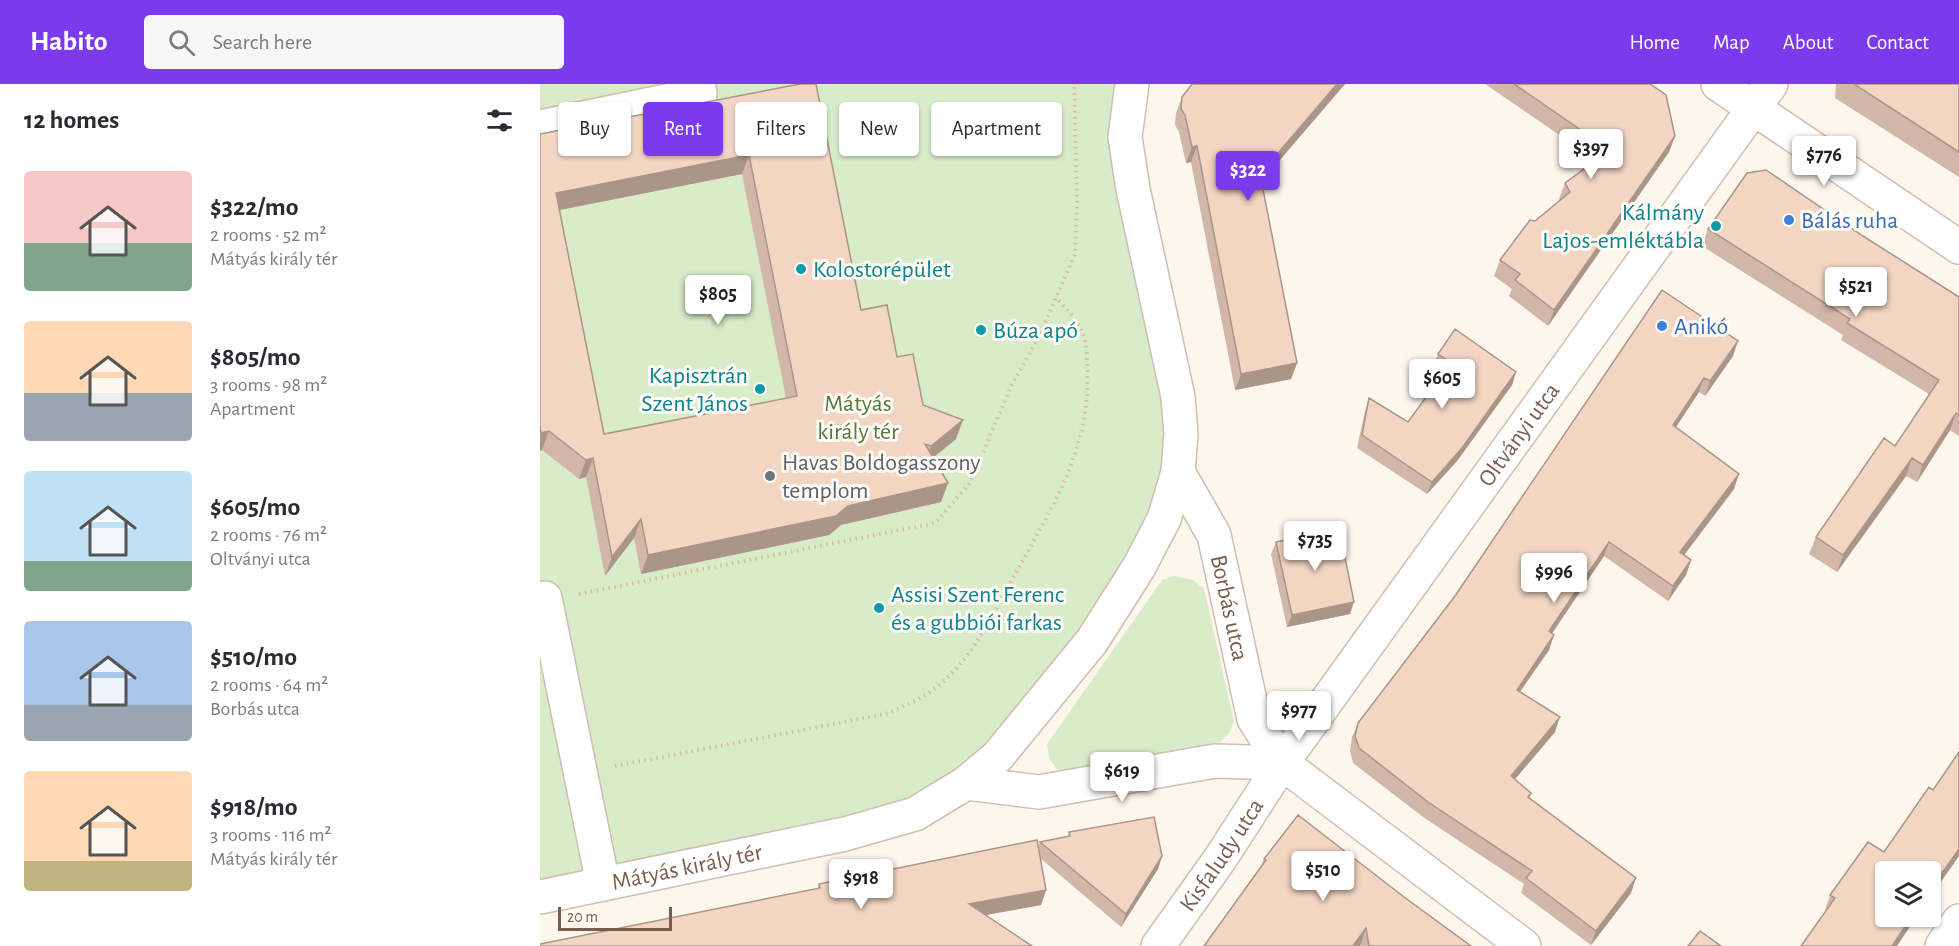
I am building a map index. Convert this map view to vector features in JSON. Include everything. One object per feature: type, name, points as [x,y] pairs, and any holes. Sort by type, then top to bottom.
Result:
[{"type":"street","points":[[540,127],[700,94],[698,84]]},
{"type":"street","name":"Mátyás király tér","points":[[540,897],[845,834],[915,814],[966,783],[998,756],[1092,641],[1139,567],[1164,519],[1178,472],[1181,434],[1178,397],[1133,189],[1125,137],[1132,84]]},
{"type":"street","points":[[1718,84],[1762,96],[1959,247]]},
{"type":"street","name":"Oltványi utca","points":[[1282,763],[1719,159],[1762,96]]},
{"type":"street","name":"Borbás utca","points":[[1178,472],[1214,536],[1254,718],[1282,763],[1524,946]]},
{"type":"street","points":[[545,598],[603,884]]},
{"type":"street","points":[[966,783],[1039,792],[1215,761],[1282,763]]},
{"type":"street","name":"Kisfaludy utca","points":[[1158,946],[1220,859],[1282,763]]},
{"type":"street","points":[[1942,946],[1959,921]]},
{"type":"path","points":[[545,598],[596,593],[934,522],[969,483],[1011,386],[1038,339],[1075,254],[1077,201],[1074,84]]},
{"type":"path","points":[[581,772],[885,714],[913,703],[935,689],[957,667],[1006,591],[1059,496],[1076,458],[1085,420],[1088,384],[1085,340],[1069,312],[1057,299]]},
{"type":"green space","name":"Mátyás király tér","points":[[540,84],[1132,84],[1178,472],[1092,641],[915,814],[540,897]]},
{"type":"green space","points":[[1174,576],[1193,580],[1204,589],[1234,721],[1229,733],[1220,742],[1073,772],[1059,771],[1050,760],[1047,744],[1162,580]]},
{"type":"building","points":[[800,84],[816,84],[820,102],[735,102],[735,156],[744,156],[556,193],[604,434],[797,396],[749,156],[827,156],[827,139],[861,310],[887,305],[897,357],[913,354],[923,405],[963,420],[931,446],[925,444],[948,483],[848,506],[836,516],[648,555],[641,519],[612,557],[593,458],[586,460],[549,431],[541,433],[540,134],[558,131],[558,156],[631,156],[631,116],[643,114],[643,156],[723,156],[723,102],[706,102]]},
{"type":"building","points":[[1192,84],[1337,84],[1260,174],[1297,363],[1241,374],[1197,146],[1192,147],[1185,115],[1181,109],[1182,97]]},
{"type":"building","points":[[1514,84],[1650,84],[1666,95],[1675,136],[1554,310],[1515,280],[1520,274],[1500,260],[1530,220],[1535,221],[1570,192],[1565,183],[1610,150]]},
{"type":"building","points":[[1854,84],[1959,84],[1959,152]]},
{"type":"building","points":[[1766,170],[1863,236],[1959,297],[1959,415],[1956,413],[1923,465],[1912,458],[1843,555],[1816,537],[1884,438],[1895,446],[1939,380],[1847,323],[1850,319],[1708,229],[1747,173]]},
{"type":"building","points":[[1662,290],[1738,341],[1710,381],[1704,378],[1673,425],[1739,474],[1680,552],[1691,560],[1673,586],[1609,542],[1549,631],[1554,635],[1517,690],[1560,717],[1511,776],[1531,793],[1528,797],[1636,878],[1596,931],[1526,878],[1532,871],[1428,802],[1359,748],[1355,736],[1358,723],[1455,596]]},
{"type":"building","points":[[1455,329],[1516,372],[1462,448],[1432,482],[1362,435],[1369,398],[1408,422],[1451,363],[1438,354]]},
{"type":"building","points":[[1339,528],[1354,602],[1292,615],[1276,542]]},
{"type":"building","points":[[1959,752],[1959,849],[1941,874],[1941,861],[1875,861],[1875,927],[1905,927],[1892,946],[1801,946],[1835,898],[1830,895],[1868,842],[1884,852],[1929,787],[1933,790]]},
{"type":"building","points":[[1298,815],[1471,946],[1369,946],[1366,928],[1353,946],[1204,946],[1266,860],[1264,859]]},
{"type":"building","points":[[1154,817],[1162,856],[1126,914],[1040,842],[1070,836],[1069,832]]},
{"type":"building","points":[[1037,840],[1046,890],[969,904],[1032,946],[540,946],[540,944],[820,888],[819,884]]},
{"type":"building","points":[[1700,931],[1721,946],[1688,946]]},
{"type":"place","name":"Bálás ruha","points":[[1789,220]]},
{"type":"place","name":"Kálmány Lajos-emléktábla","points":[[1716,226]]},
{"type":"place","name":"Kolostorépület","points":[[801,269]]},
{"type":"place","name":"Anikó","points":[[1662,326]]},
{"type":"place","name":"Búza apó","points":[[981,330]]},
{"type":"place","name":"Kapisztrán Szent János","points":[[760,389]]},
{"type":"place","name":"Havas Boldogasszony templom","points":[[770,476]]},
{"type":"place","name":"Assisi Szent Ferenc és a gubbiói farkas","points":[[879,608]]}]
